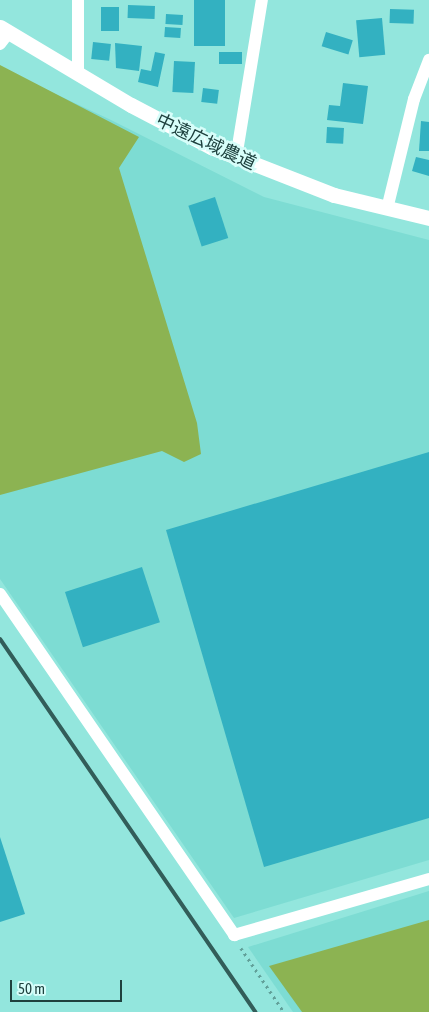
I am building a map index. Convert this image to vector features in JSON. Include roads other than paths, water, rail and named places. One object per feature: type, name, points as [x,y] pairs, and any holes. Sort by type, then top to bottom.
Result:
[{"type":"street","points":[[78,0],[78,74]]},
{"type":"street","points":[[236,158],[262,0]]},
{"type":"street","name":"中遠広域農道","points":[[3,34],[132,105],[236,158],[295,182],[387,209],[429,218]]},
{"type":"street","points":[[387,209],[414,99],[429,60]]},
{"type":"street","points":[[0,594],[234,935],[429,879]]},
{"type":"railway","points":[[0,639],[255,1012]]}]
